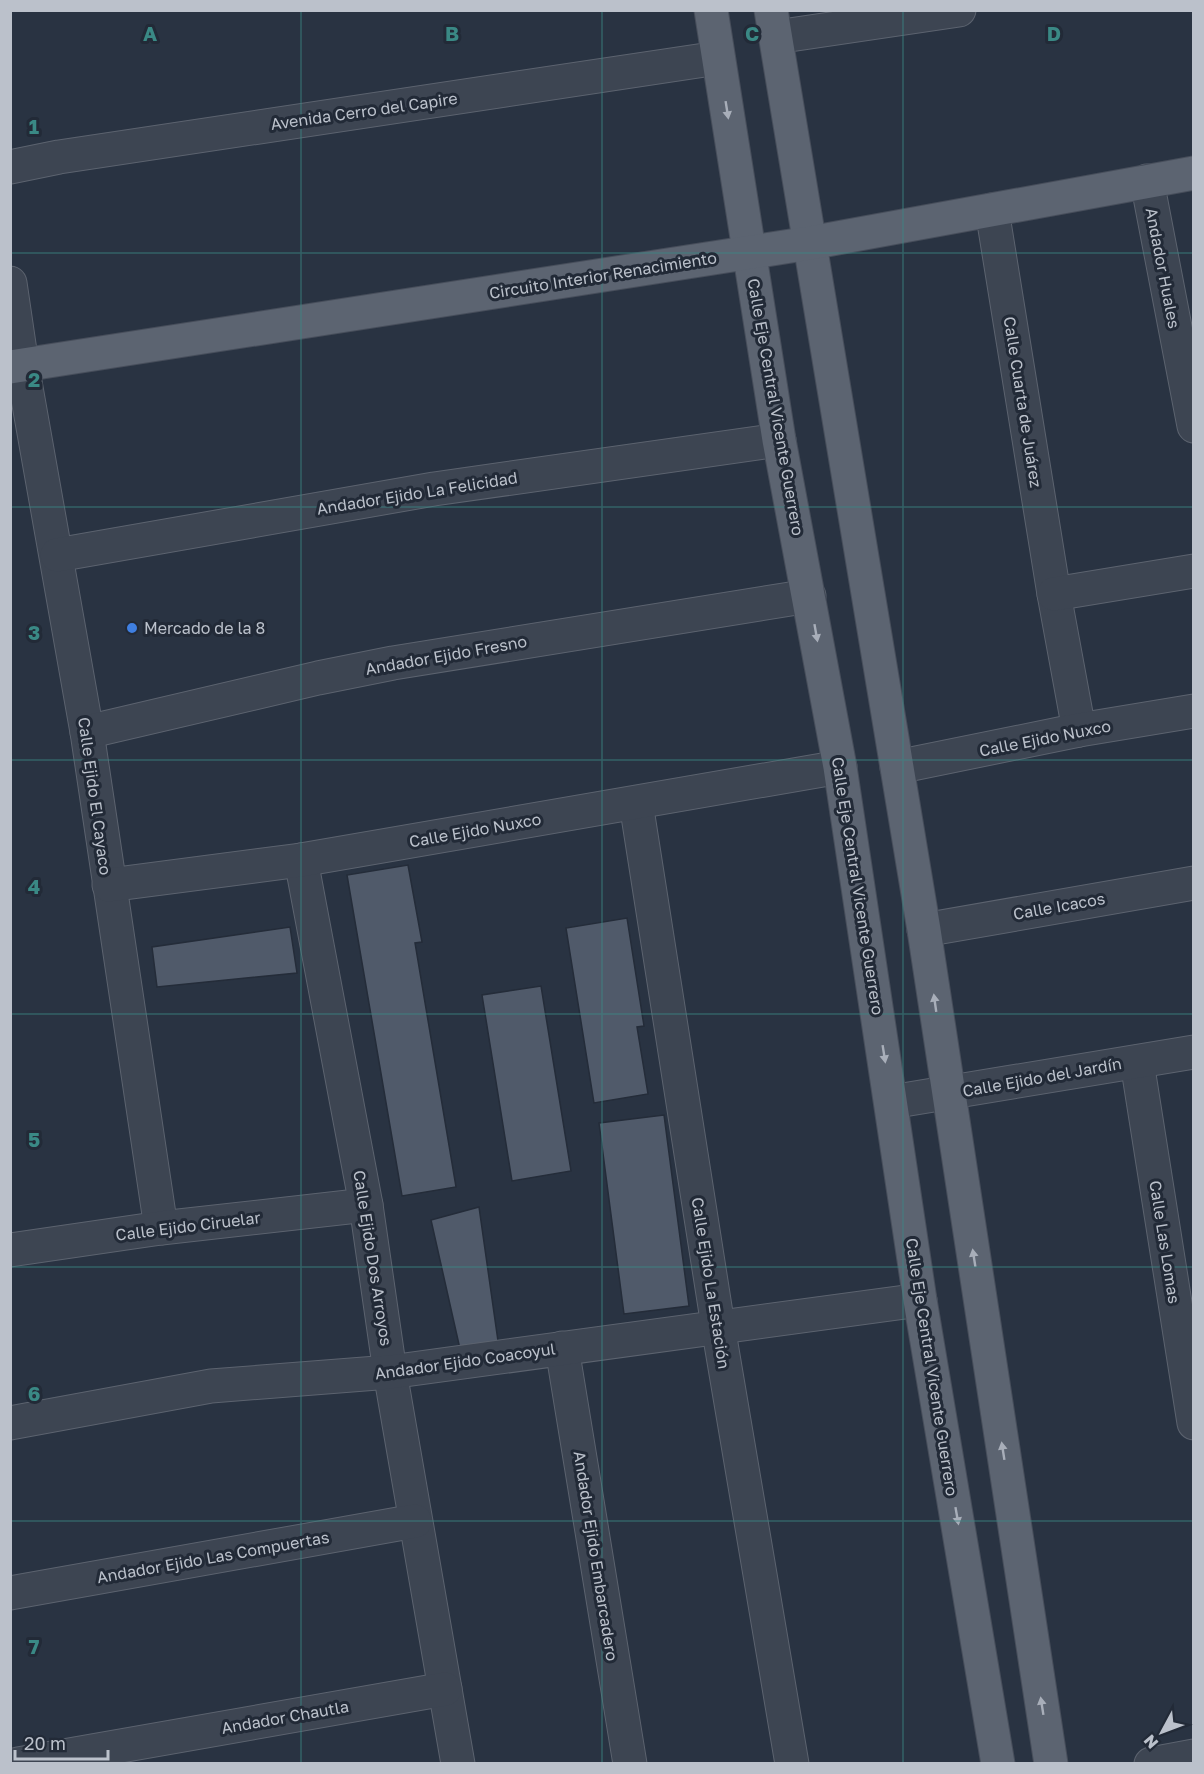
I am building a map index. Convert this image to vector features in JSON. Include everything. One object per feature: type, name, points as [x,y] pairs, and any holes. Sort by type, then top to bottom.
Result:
[{"type":"main road","name":"Calle Eje Central Vicente Guerrero","points":[[711,10],[779,440],[840,767],[920,1300],[998,1764]]},
{"type":"main road","points":[[773,24],[924,930],[1050,1764]]},
{"type":"main road","name":"Circuito Interior Renacimiento","points":[[16,366],[750,253],[1194,173]]},
{"type":"street","points":[[773,24],[958,10]]},
{"type":"street","name":"Avenida Cerro del Capire","points":[[10,167],[71,155],[718,58]]},
{"type":"street","name":"Andador Huales","points":[[1147,181],[1194,426]]},
{"type":"street","name":"Calle Cuarta de Juárez","points":[[992,210],[1078,730]]},
{"type":"street","name":"Calle Ejido El Cayaco","points":[[10,283],[16,366],[57,555],[87,732],[161,1228]]},
{"type":"street","name":"Andador Ejido La Felicidad","points":[[57,555],[434,489],[779,440]]},
{"type":"street","points":[[1054,594],[1194,571]]},
{"type":"street","name":"Andador Ejido Fresno","points":[[87,732],[318,678],[393,663],[809,596]]},
{"type":"street","name":"Calle Ejido Nuxco","points":[[897,767],[1078,730],[1194,711]]},
{"type":"street","name":"Calle Ejido Nuxco","points":[[109,885],[302,860],[840,767]]},
{"type":"street","name":"Calle Ejido La Estación","points":[[636,802],[718,1326],[792,1764]]},
{"type":"street","name":"Calle Ejido Dos Arroyos","points":[[302,860],[366,1205],[390,1372],[458,1764]]},
{"type":"street","name":"Calle Icacos","points":[[924,930],[1194,883]]},
{"type":"street","name":"Calle Ejido del Jardín","points":[[891,1102],[1194,1052]]},
{"type":"street","name":"Calle Las Lomas","points":[[1137,1062],[1194,1423]]},
{"type":"street","name":"Calle Ejido Ciruelar","points":[[10,1250],[161,1228],[366,1205]]},
{"type":"street","name":"Andador Ejido Coacoyul","points":[[10,1423],[211,1386],[390,1372],[920,1300]]},
{"type":"street","name":"Andador Ejido Embarcadero","points":[[562,1348],[630,1764]]},
{"type":"street","name":"Andador Ejido Las Compuertas","points":[[10,1593],[415,1521]]},
{"type":"street","name":"Andador Chautla","points":[[18,1764],[445,1689]]},
{"type":"street","points":[[1151,1764],[1194,1756]]},
{"type":"building","points":[[408,865],[422,942],[415,943],[456,1187],[402,1196],[347,875]]},
{"type":"building","points":[[627,918],[644,1026],[637,1027],[648,1094],[594,1103],[566,928]]},
{"type":"building","points":[[290,927],[297,973],[157,987],[152,947]]},
{"type":"building","points":[[541,986],[571,1171],[512,1181],[482,995]]},
{"type":"building","points":[[664,1115],[689,1306],[624,1314],[599,1123]]},
{"type":"building","points":[[479,1207],[498,1341],[460,1349],[431,1220]]},
{"type":"place","name":"Mercado de la 8","points":[[132,628]]}]
